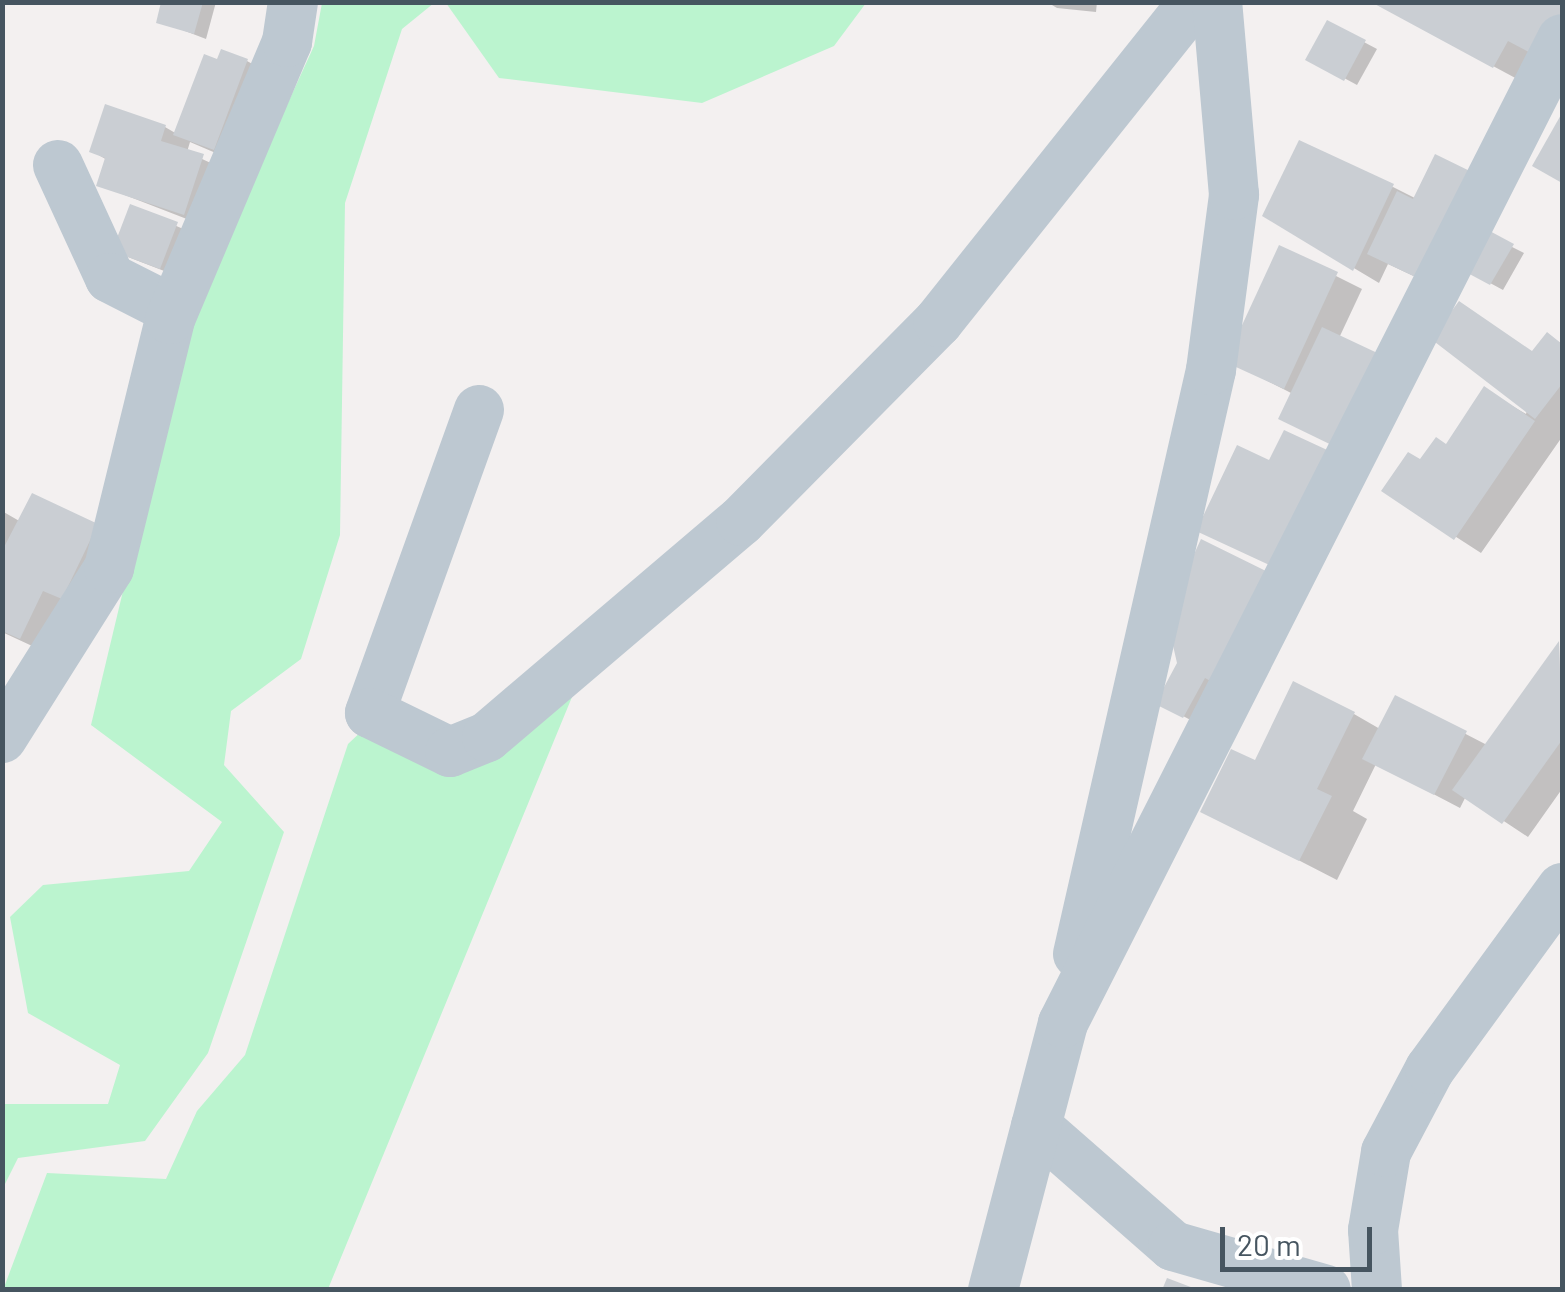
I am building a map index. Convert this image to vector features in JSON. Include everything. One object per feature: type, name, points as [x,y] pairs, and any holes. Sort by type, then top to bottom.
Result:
[{"type":"street","points":[[2,738],[108,568],[173,310],[287,42],[293,2]]},
{"type":"street","points":[[479,410],[370,713],[450,752],[486,737],[780,482],[938,322],[1193,2]]},
{"type":"street","points":[[994,1290],[1063,1022],[1212,370],[1234,195],[1217,2]]},
{"type":"street","points":[[1063,1022],[1562,39]]},
{"type":"street","points":[[58,166],[110,278],[173,310]]},
{"type":"street","points":[[1377,1290],[1373,1230],[1386,1152],[1430,1069],[1562,888]]},
{"type":"street","points":[[1036,1126],[1173,1246],[1326,1290]]},
{"type":"green space","points":[[322,3],[434,3],[402,29],[345,203],[340,535],[301,659],[231,711],[224,765],[284,832],[208,1053],[145,1141],[18,1158],[3,1188],[3,1104],[108,1104],[120,1065],[28,1013],[10,917],[43,885],[189,871],[222,822],[91,725],[187,323],[314,46]]},
{"type":"green space","points":[[446,3],[866,3],[834,46],[702,103],[499,78]]},
{"type":"green space","points":[[579,680],[328,1289],[3,1290],[47,1173],[166,1179],[197,1111],[245,1055],[348,744],[365,728],[440,764]]},
{"type":"building","points":[[161,2],[203,2],[194,34],[156,23]]},
{"type":"building","points":[[1371,2],[1562,2],[1562,16],[1540,58],[1508,41],[1493,68]]},
{"type":"building","points":[[1327,20],[1366,40],[1344,81],[1305,60]]},
{"type":"building","points":[[221,49],[248,59],[214,150],[173,135],[204,54],[217,59]]},
{"type":"building","points":[[105,104],[166,125],[161,141],[204,154],[184,215],[96,186],[105,158],[89,152]]},
{"type":"building","points":[[1562,113],[1562,183],[1532,166]]},
{"type":"building","points":[[1299,140],[1394,184],[1353,271],[1262,216]]},
{"type":"building","points":[[1435,154],[1480,176],[1428,283],[1367,254],[1397,191],[1413,199]]},
{"type":"building","points":[[130,204],[178,222],[160,269],[112,251]]},
{"type":"building","points":[[1486,229],[1514,244],[1490,285],[1462,270]]},
{"type":"building","points":[[1279,245],[1338,272],[1284,389],[1225,362]]},
{"type":"building","points":[[1459,301],[1532,351],[1547,332],[1562,344],[1562,384],[1535,419],[1431,339]]},
{"type":"building","points":[[1322,327],[1388,358],[1344,451],[1278,419]]},
{"type":"building","points":[[1484,386],[1535,421],[1454,540],[1381,491],[1408,452],[1420,459],[1436,437],[1446,444]]},
{"type":"building","points":[[1284,430],[1338,455],[1282,571],[1196,531],[1237,445],[1269,460]]},
{"type":"building","points":[[32,493],[98,524],[62,599],[43,591],[20,639],[2,631],[2,551]]},
{"type":"building","points":[[1201,539],[1278,577],[1218,685],[1205,678],[1183,718],[1155,704],[1177,663],[1166,615]]},
{"type":"building","points":[[1559,641],[1562,740],[1502,824],[1452,790]]},
{"type":"building","points":[[1293,681],[1355,712],[1317,789],[1332,796],[1299,861],[1200,812],[1231,749],[1255,760]]},
{"type":"building","points":[[1395,695],[1467,731],[1434,795],[1362,759]]},
{"type":"building","points":[[1167,1278],[1196,1289],[1196,1290],[1162,1290]]}]
